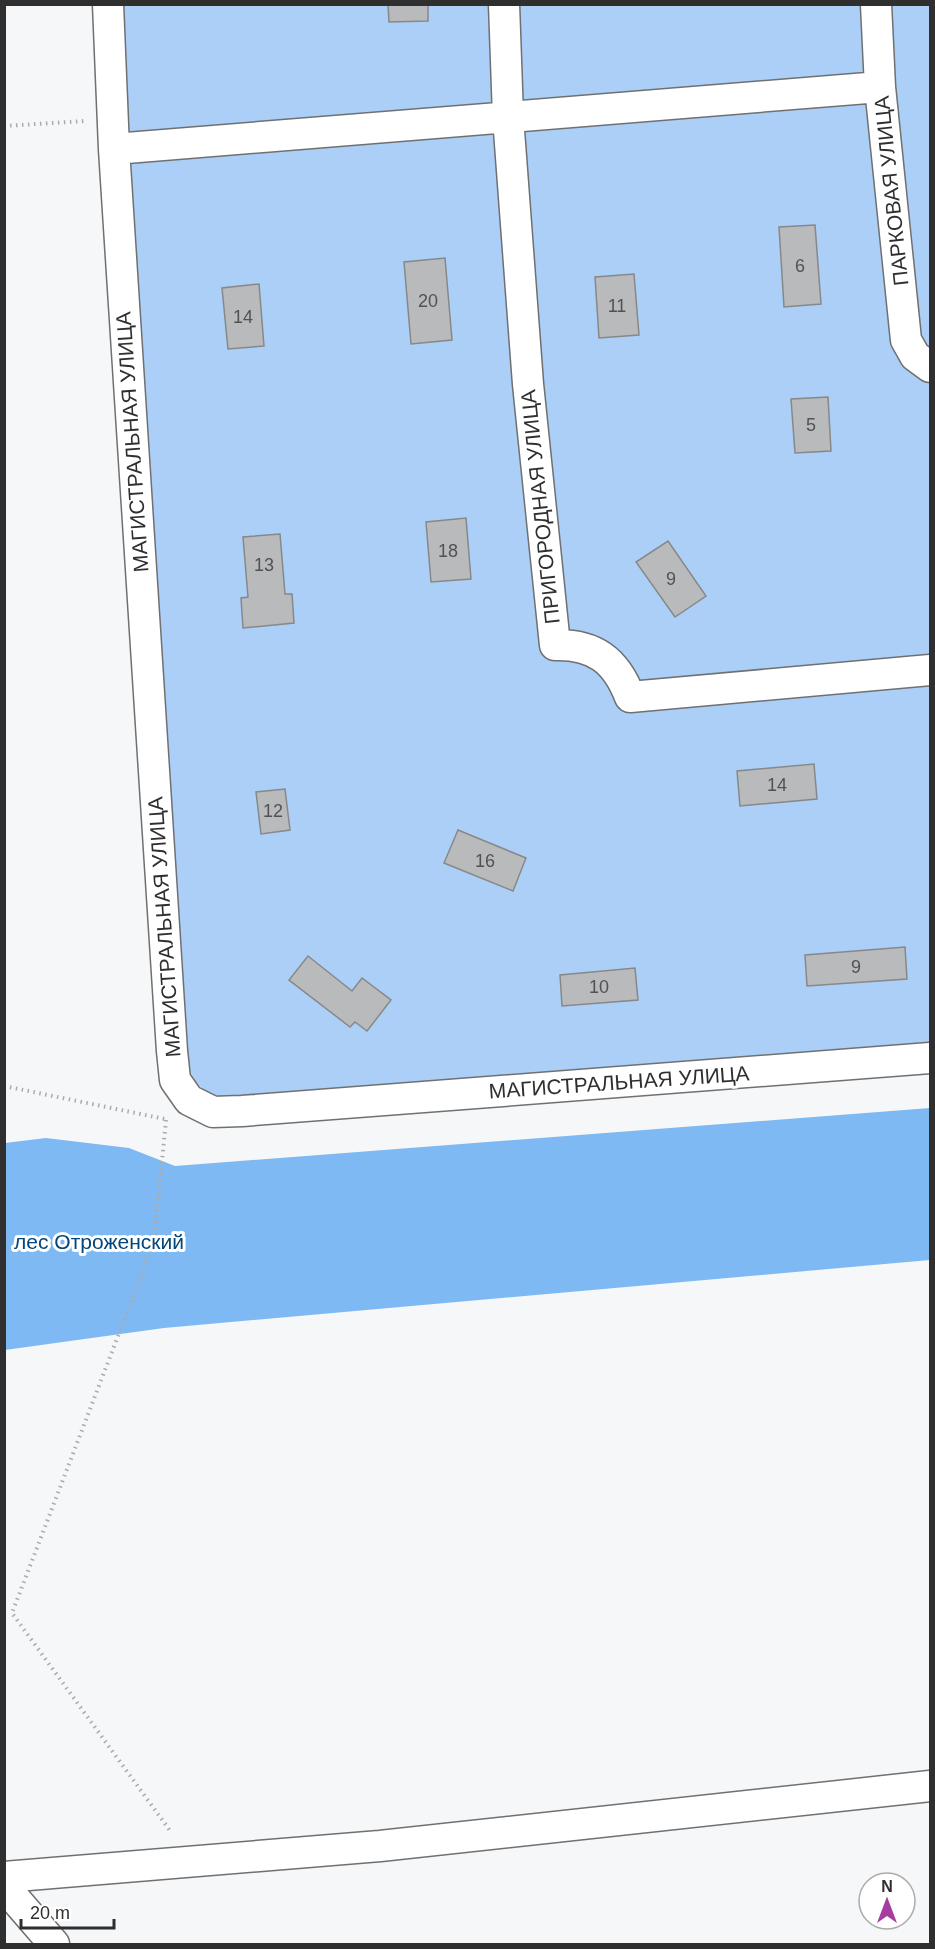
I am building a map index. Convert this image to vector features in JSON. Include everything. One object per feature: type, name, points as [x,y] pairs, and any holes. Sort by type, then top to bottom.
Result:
[{"type":"street","name":"МАГИСТРАЛЬНАЯ УЛИЦА","points":[[108,4],[112,119],[172,1051],[175,1080],[189,1100],[213,1112],[242,1111],[930,1058]]},
{"type":"street","name":"ПРИГОРОДНАЯ УЛИЦА","points":[[504,4],[508,117],[528,384],[555,645],[571,645],[602,656],[619,674],[630,697],[930,670]]},
{"type":"street","name":"ПАРКОВАЯ УЛИЦА","points":[[876,4],[880,87],[906,340],[915,356],[930,367]]},
{"type":"street","points":[[114,149],[880,87]]},
{"type":"street","points":[[4,1878],[380,1846],[930,1786]]},
{"type":"street","points":[[4,1886],[54,1944]]},
{"type":"path","points":[[4,126],[112,119]]},
{"type":"path","points":[[4,1086],[166,1119]]},
{"type":"path","points":[[189,1100],[166,1119],[153,1242],[12,1613],[193,1862]]},
{"type":"shaded area","points":[[117,5],[930,5],[930,1047],[228,1098],[207,1092],[194,1079],[187,1065]]},
{"type":"green space","name":"лес Отроженский","points":[[930,1108],[930,1260],[164,1328],[5,1350],[5,1143],[46,1138],[129,1148],[175,1166]]},
{"type":"building","points":[[388,4],[428,4],[428,21],[389,22]]},
{"type":"building","points":[[815,225],[821,304],[784,307],[779,227]]},
{"type":"building","points":[[445,258],[452,340],[411,344],[404,262]]},
{"type":"building","points":[[634,274],[639,335],[599,338],[595,277]]},
{"type":"building","points":[[259,284],[264,346],[228,349],[222,288]]},
{"type":"building","points":[[828,397],[831,451],[795,453],[791,399]]},
{"type":"building","points":[[466,518],[471,579],[431,582],[426,522]]},
{"type":"building","points":[[280,534],[285,594],[292,594],[294,623],[243,628],[241,598],[248,597],[243,537]]},
{"type":"building","points":[[668,541],[706,596],[675,617],[636,562]]},
{"type":"building","points":[[814,764],[817,799],[740,806],[737,771]]},
{"type":"building","points":[[285,789],[290,830],[261,834],[256,792]]},
{"type":"building","points":[[458,830],[526,858],[513,891],[444,863]]},
{"type":"building","points":[[905,947],[907,979],[807,986],[805,955]]},
{"type":"building","points":[[308,956],[352,991],[362,978],[391,1000],[367,1031],[355,1022],[350,1027],[289,980]]},
{"type":"building","points":[[635,968],[638,1000],[562,1006],[560,975]]}]
